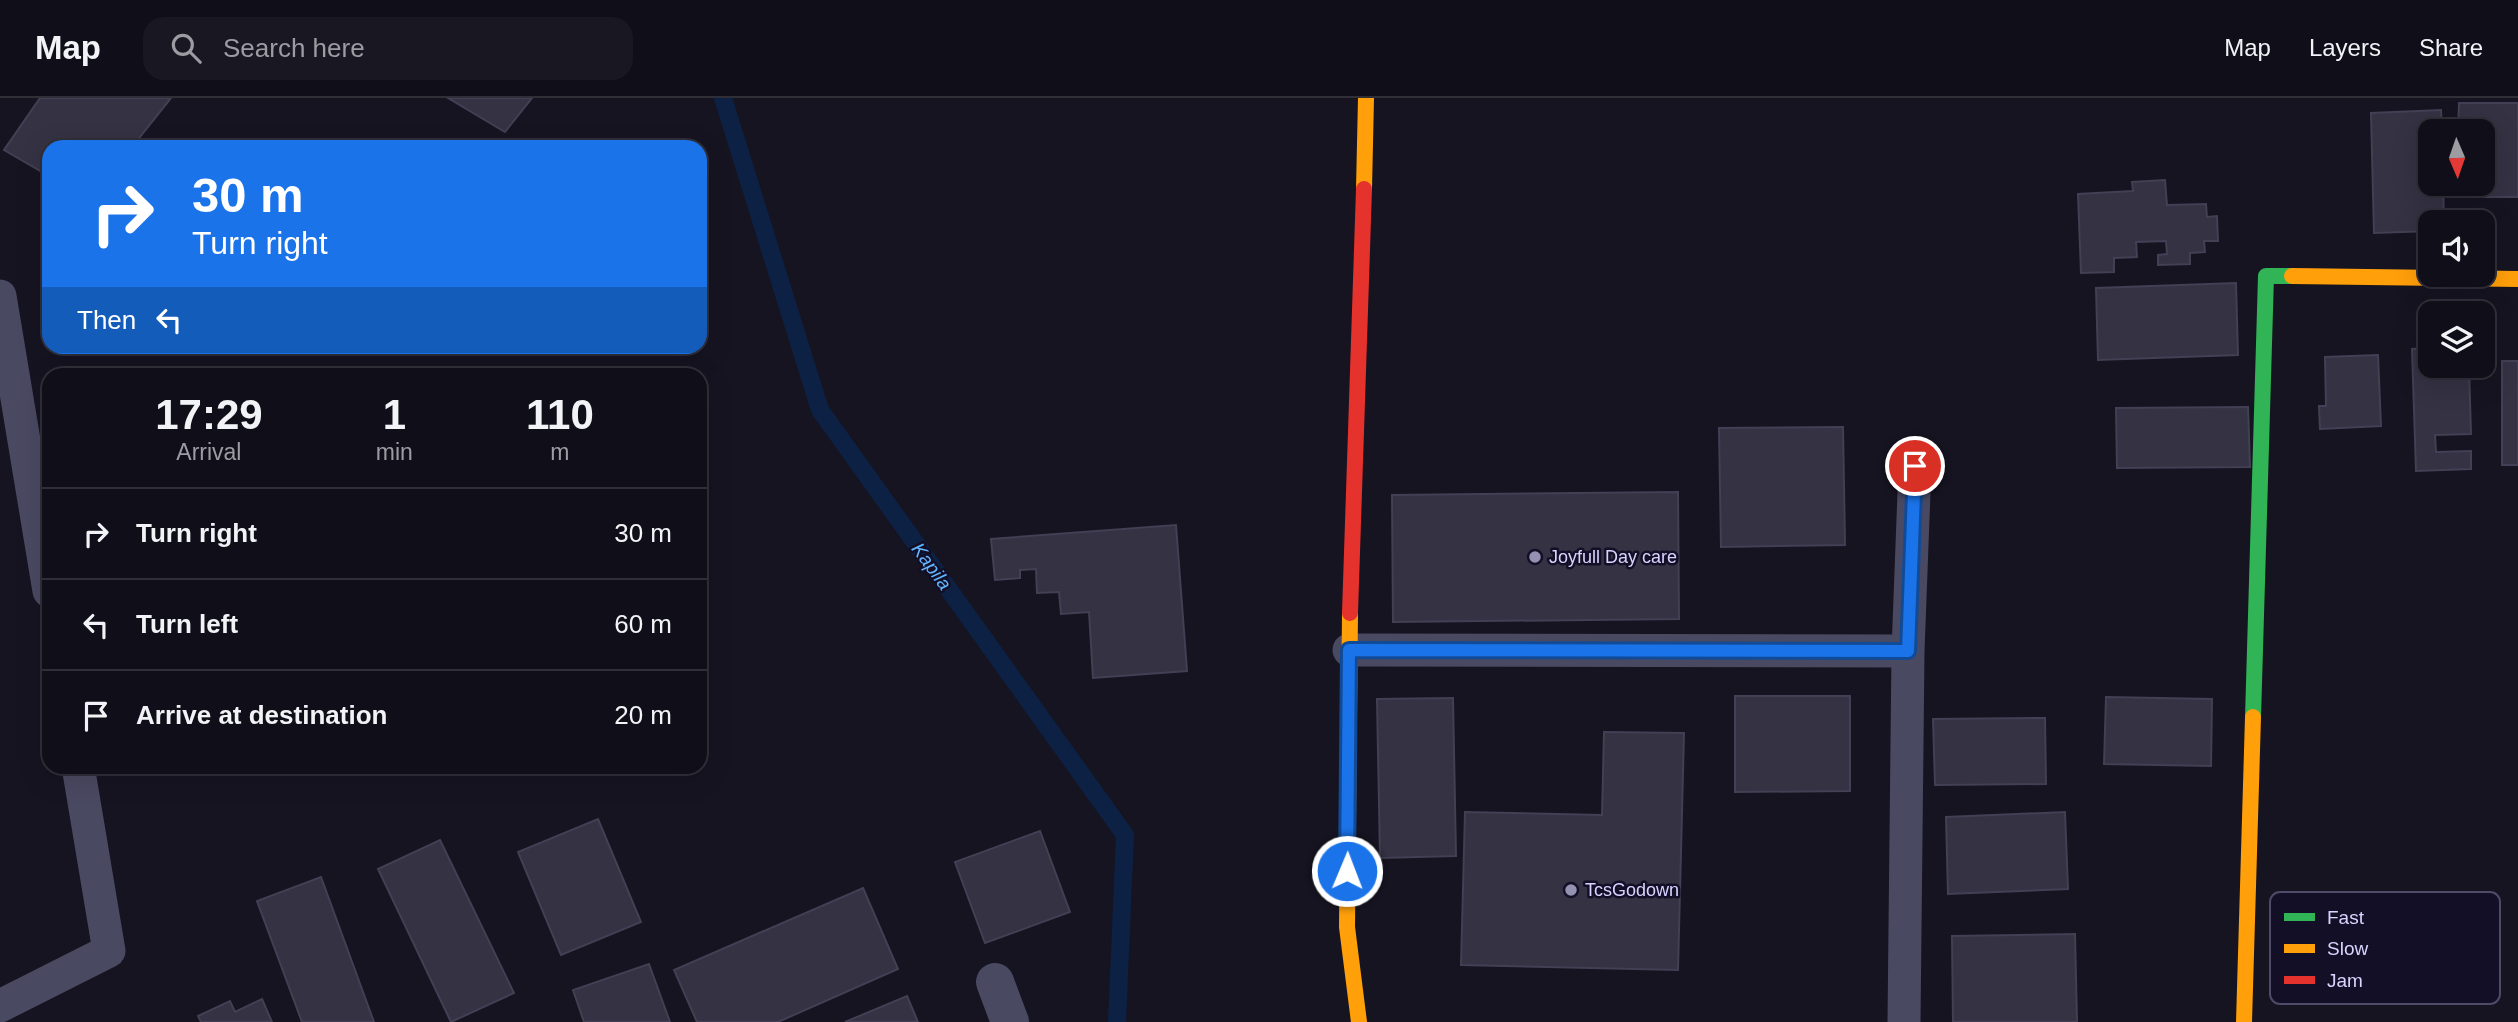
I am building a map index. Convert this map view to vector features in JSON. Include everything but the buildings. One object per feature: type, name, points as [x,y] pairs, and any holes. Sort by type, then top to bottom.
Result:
[{"type":"street","points":[[1359,1022],[1347,927],[1349,650],[1363,277],[1366,98]]},
{"type":"street","points":[[2244,1022],[2266,276],[2518,279]]},
{"type":"street","points":[[995,982],[1010,1022]]},
{"type":"lane","points":[[0,296],[42,549]]},
{"type":"lane","points":[[1904,1022],[1908,651],[1915,466]]},
{"type":"lane","points":[[1349,650],[1908,651]]},
{"type":"lane","points":[[0,1006],[109,951],[79,774]]},
{"type":"waterway","name":"Kapila","points":[[723,98],[820,410],[1125,835],[1117,1022]]},
{"type":"traffic: fast","points":[[2253,717],[2266,276],[2292,276]]},
{"type":"traffic: slow","points":[[1364,189],[1366,98]]},
{"type":"traffic: slow","points":[[2292,276],[2518,279]]},
{"type":"traffic: slow","points":[[1350,613],[1347,927],[1359,1022]]},
{"type":"traffic: slow","points":[[2244,1022],[2253,717]]},
{"type":"traffic: jam","points":[[1350,613],[1364,189]]},
{"type":"place","name":"Joyfull Day care","points":[[1535,557]]},
{"type":"place","name":"TcsGodown","points":[[1571,890]]},
{"type":"route","points":[[1347,871],[1349,650],[1908,651],[1915,466]]}]
